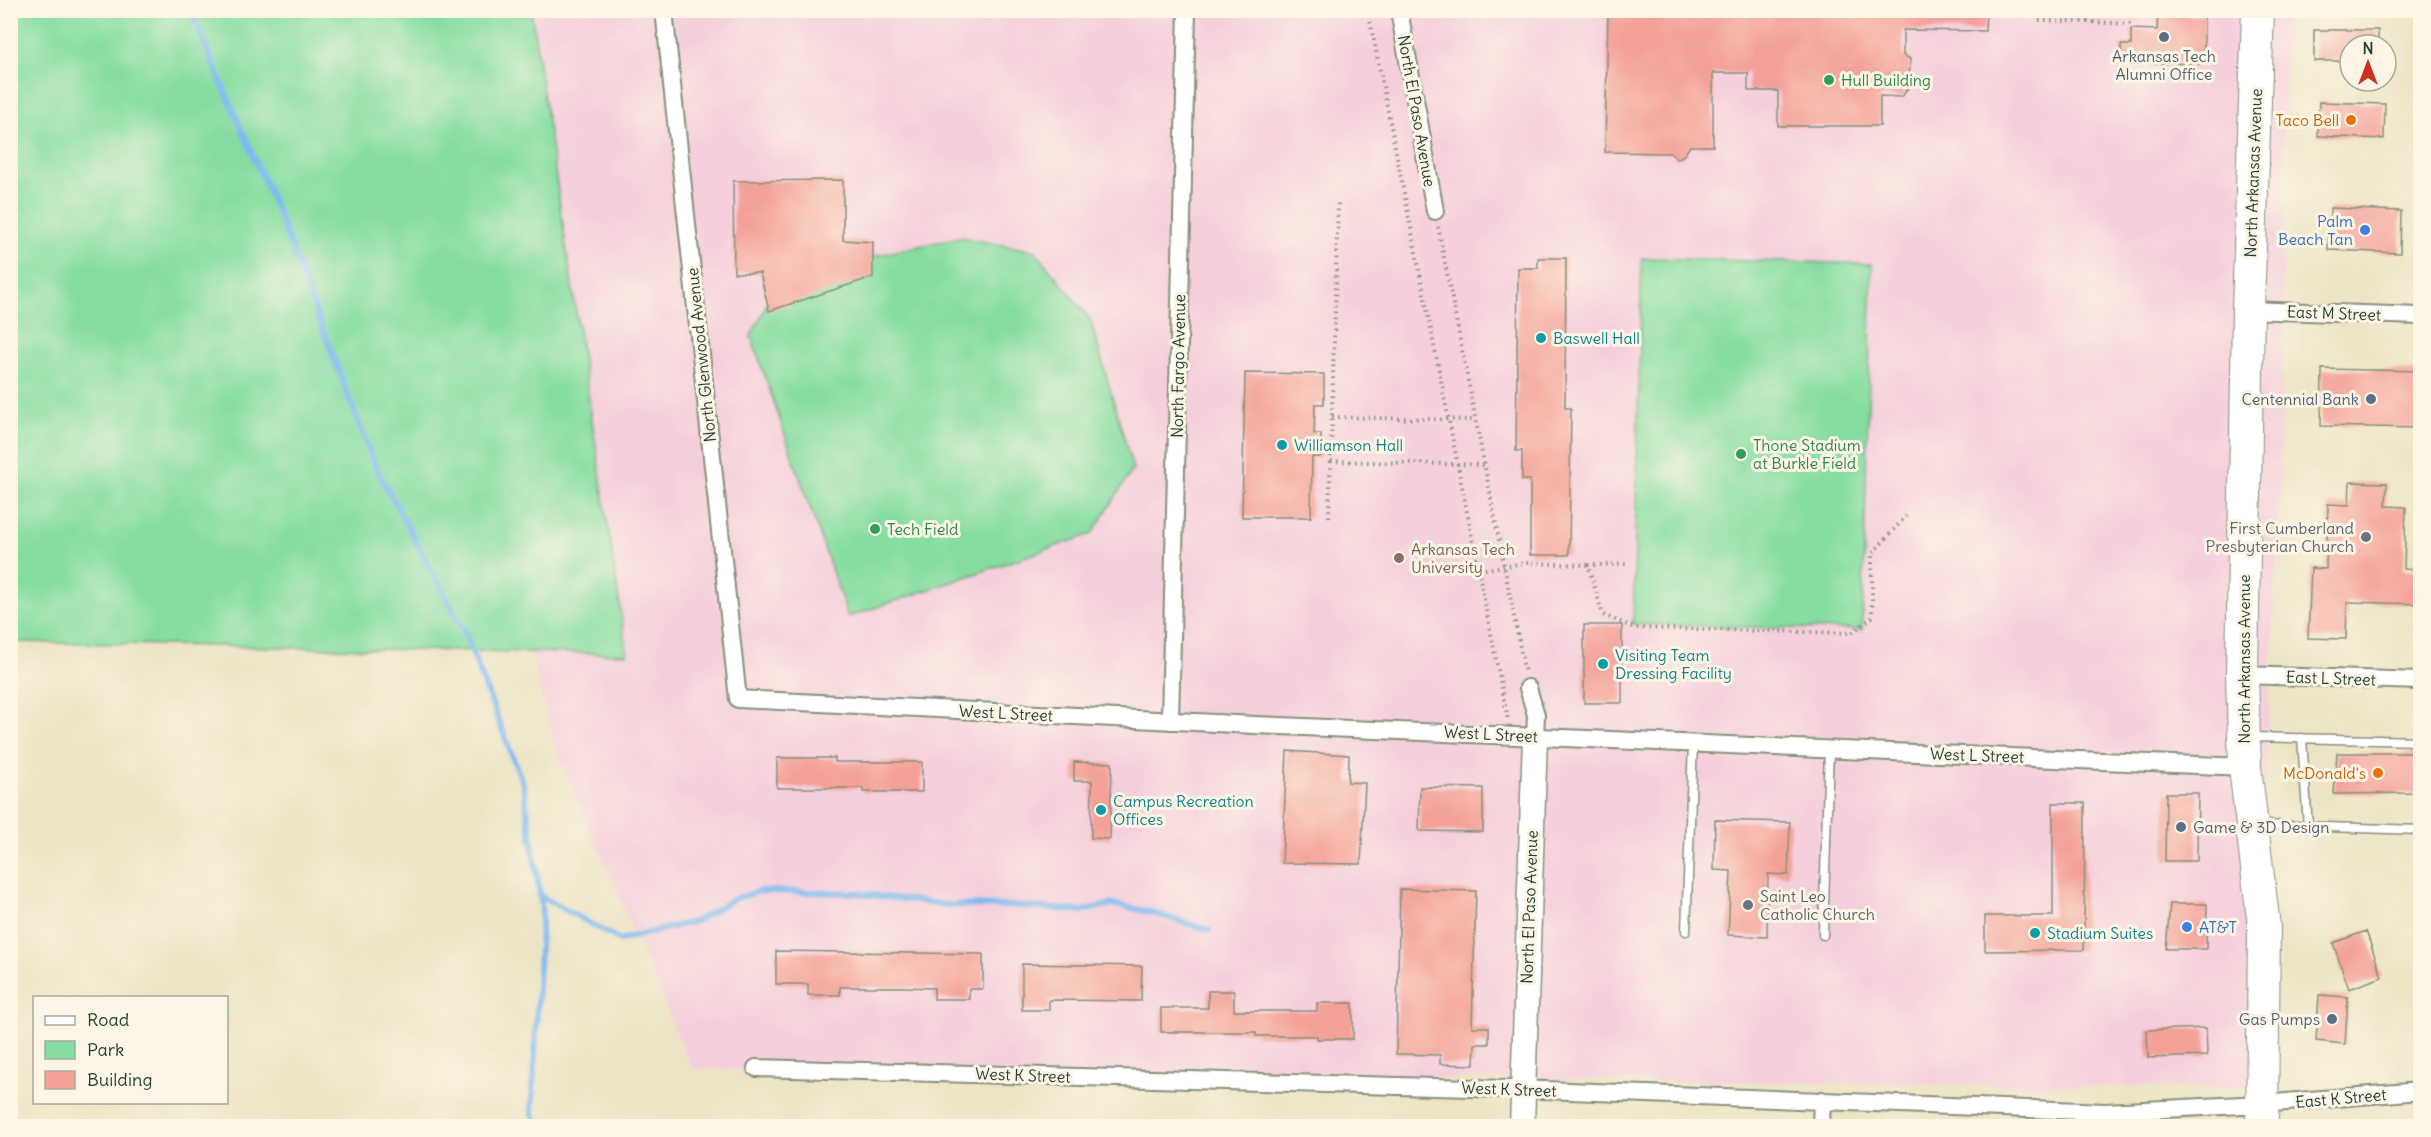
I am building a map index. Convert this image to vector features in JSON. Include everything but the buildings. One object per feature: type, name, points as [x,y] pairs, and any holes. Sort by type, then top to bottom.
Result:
[{"type":"highway","name":"North Arkansas Avenue","points":[[2258,10],[2248,310],[2242,675],[2245,752],[2265,927],[2262,1115]]},
{"type":"street","name":"North Glenwood Avenue","points":[[664,10],[738,699]]},
{"type":"street","name":"North Fargo Avenue","points":[[1170,721],[1187,10]]},
{"type":"street","name":"North El Paso Avenue","points":[[1399,10],[1436,211]]},
{"type":"street","name":"East M Street","points":[[2248,310],[2421,316]]},
{"type":"street","name":"East L Street","points":[[2242,675],[2421,681]]},
{"type":"street","name":"North El Paso Avenue","points":[[1522,1126],[1536,715],[1528,688]]},
{"type":"street","name":"West L Street","points":[[738,699],[1170,721],[1829,749],[2245,752]]},
{"type":"street","name":"West K Street","points":[[756,1068],[1523,1089],[2105,1112],[2262,1115]]},
{"type":"street","name":"East K Street","points":[[2262,1115],[2421,1091]]},
{"type":"street","points":[[1821,1126],[1822,1100]]},
{"type":"lane","points":[[2302,738],[2308,827]]},
{"type":"lane","points":[[2245,752],[2302,738],[2421,741]]},
{"type":"lane","points":[[1686,931],[1693,743]]},
{"type":"lane","points":[[1823,935],[1829,749]]},
{"type":"lane","points":[[2252,825],[2421,830]]},
{"type":"path","points":[[1368,10],[1511,735]]},
{"type":"path","points":[[2039,20],[2134,24]]},
{"type":"path","points":[[1329,517],[1338,202]]},
{"type":"path","points":[[1436,211],[1528,688]]},
{"type":"path","points":[[1332,417],[1476,420]]},
{"type":"path","points":[[1331,461],[1485,465]]},
{"type":"path","points":[[1588,565],[1603,615],[1635,627],[1852,633],[1872,617],[1872,554],[1906,516]]},
{"type":"path","points":[[1479,570],[1525,563],[1630,564]]},
{"type":"shaded area","name":"Arkansas Tech University","points":[[481,11],[2286,11],[2281,471],[2250,1088],[692,1069],[556,750],[528,644]]},
{"type":"green space","points":[[11,10],[531,11],[627,654],[11,642]]},
{"type":"green space","points":[[960,237],[1035,251],[1090,319],[1133,469],[1092,534],[848,617],[751,336],[767,304],[852,261]]},
{"type":"green space","points":[[1642,258],[1872,264],[1862,630],[1633,624]]},
{"type":"waterway","points":[[190,10],[278,213],[376,468],[464,631],[523,784],[542,908],[532,1111],[538,1126]]},
{"type":"waterway","points":[[539,895],[620,940],[696,921],[734,899],[760,891],[856,893],[946,905],[1018,906],[1082,911],[1112,904],[1150,912],[1209,930]]},
{"type":"place","name":"Arkansas Tech Alumni Office","points":[[2164,37]]},
{"type":"place","name":"Hull Building","points":[[1829,80]]},
{"type":"place","name":"Taco Bell","points":[[2351,120]]},
{"type":"place","name":"Palm Beach Tan","points":[[2365,230]]},
{"type":"place","name":"Baswell Hall","points":[[1541,338]]},
{"type":"place","name":"Centennial Bank","points":[[2371,399]]},
{"type":"place","name":"Williamson Hall","points":[[1282,445]]},
{"type":"place","name":"Thone Stadium at Burkle Field","points":[[1741,454]]},
{"type":"place","name":"Tech Field","points":[[875,529]]},
{"type":"place","name":"First Cumberland Presbyterian Church","points":[[2366,537]]},
{"type":"place","name":"Arkansas Tech University","points":[[1399,558]]},
{"type":"place","name":"Visiting Team Dressing Facility","points":[[1603,664]]},
{"type":"place","name":"McDonald's","points":[[2378,773]]},
{"type":"place","name":"Campus Recreation Offices","points":[[1101,810]]},
{"type":"place","name":"Game & 3D Design","points":[[2181,827]]},
{"type":"place","name":"Saint Leo Catholic Church","points":[[1748,905]]},
{"type":"place","name":"AT&T","points":[[2187,927]]},
{"type":"place","name":"Stadium Suites","points":[[2035,933]]},
{"type":"place","name":"Gas Pumps","points":[[2332,1019]]}]
